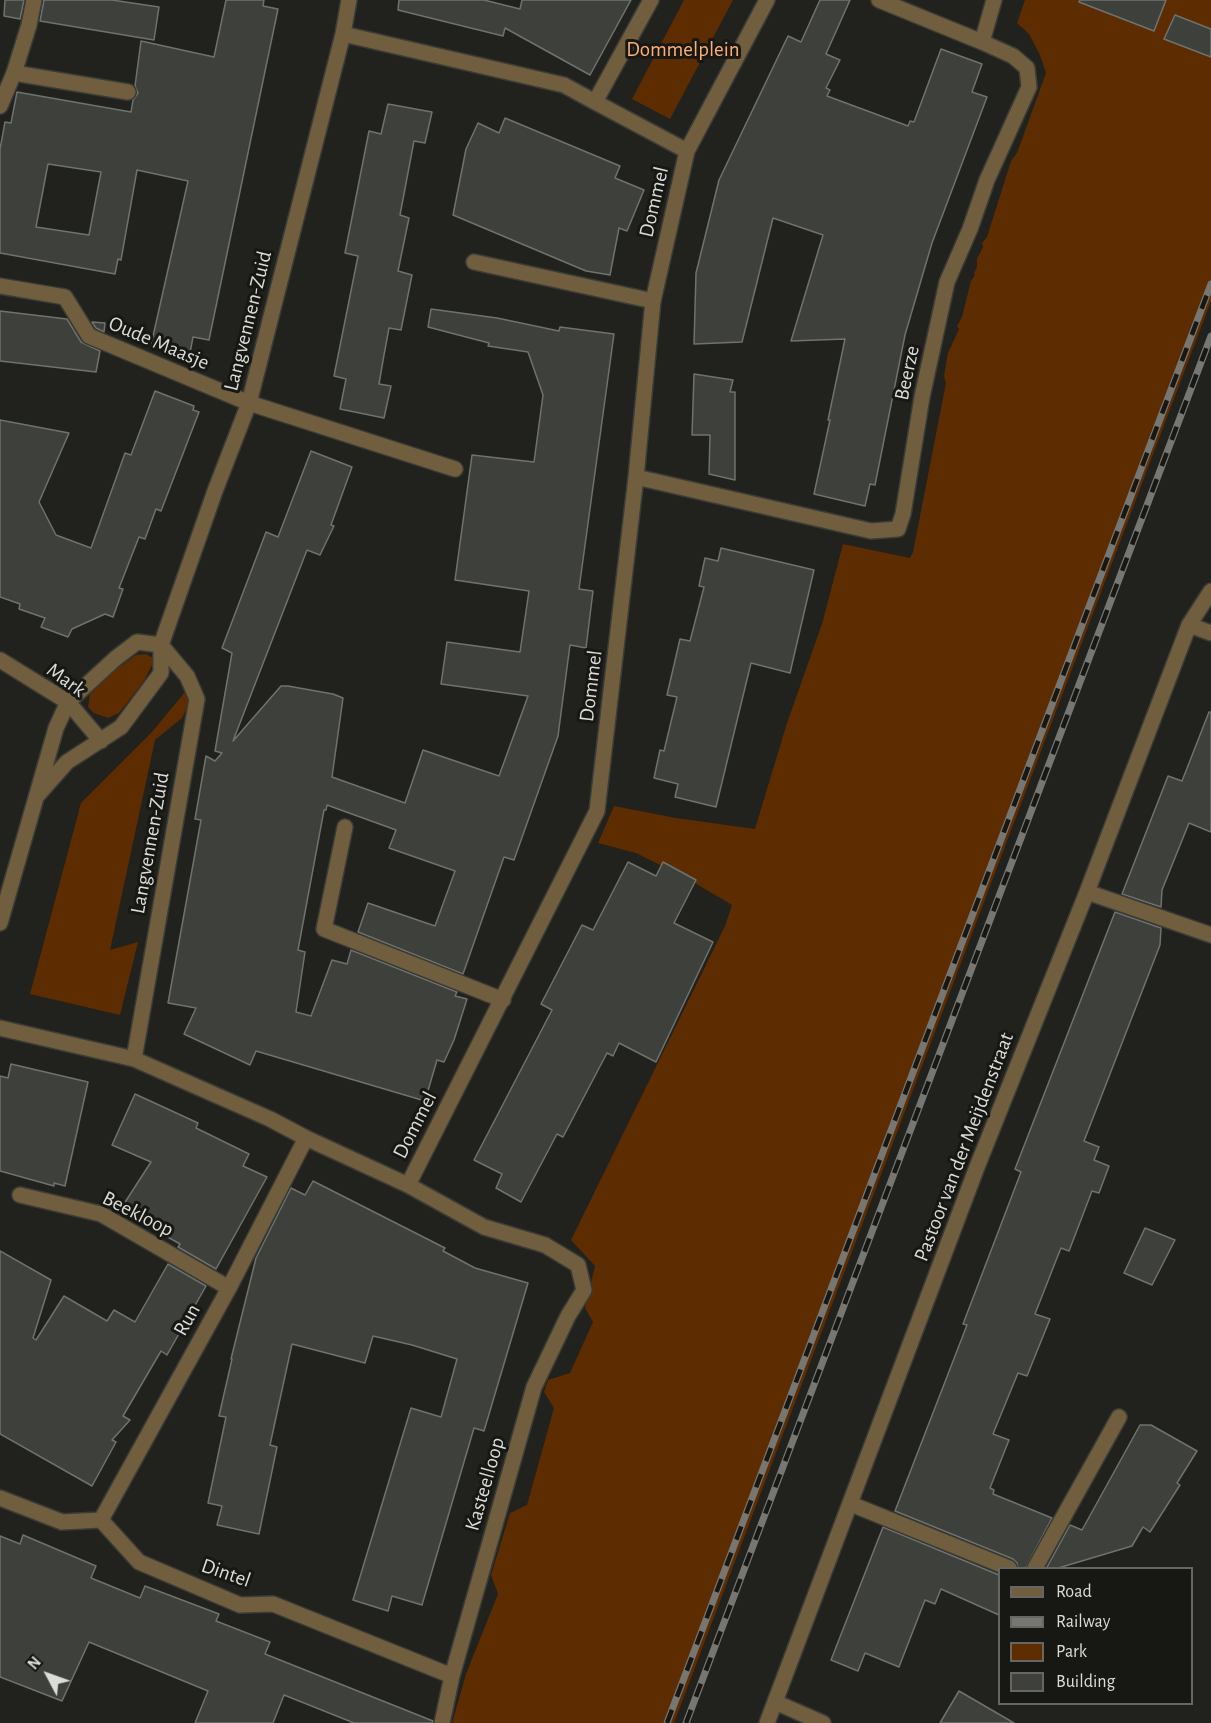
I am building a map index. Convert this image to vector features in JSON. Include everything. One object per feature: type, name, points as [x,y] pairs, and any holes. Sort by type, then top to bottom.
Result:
[{"type":"street","points":[[0,106],[29,26],[34,0]]},
{"type":"street","name":"Langvennen-Zuid","points":[[36,797],[67,762],[121,727],[161,673],[162,645],[215,491],[249,403],[343,33],[349,0]]},
{"type":"street","points":[[595,102],[651,0]]},
{"type":"street","name":"Dommel","points":[[408,1185],[597,811],[654,301],[687,151],[767,0]]},
{"type":"street","points":[[879,0],[982,42],[993,0]]},
{"type":"street","name":"Dommel","points":[[343,33],[564,85],[687,151]]},
{"type":"street","name":"Beerze","points":[[636,477],[871,531],[898,530],[903,514],[922,398],[947,282],[970,229],[987,180],[1029,87],[1027,68],[1014,56],[982,42]]},
{"type":"street","points":[[14,72],[128,92]]},
{"type":"street","points":[[474,262],[654,301]]},
{"type":"street","name":"Oude Maasje","points":[[0,286],[65,297],[89,336],[249,403],[455,469]]},
{"type":"street","name":"Pastoor van der Meijdenstraat","points":[[767,1723],[977,1167],[1087,892],[1189,625],[1211,591]]},
{"type":"street","points":[[1189,625],[1211,633]]},
{"type":"street","name":"Langvennen-Zuid","points":[[0,923],[56,728],[68,702],[137,642],[162,645],[187,676],[197,699],[134,1059]]},
{"type":"street","name":"Mark","points":[[0,660],[68,702],[101,741]]},
{"type":"street","points":[[345,827],[324,929],[503,1000]]},
{"type":"street","points":[[1087,892],[1211,935]]},
{"type":"street","name":"Dommel","points":[[0,1028],[134,1059],[270,1119],[408,1185],[484,1227],[545,1245],[578,1265]]},
{"type":"street","name":"Run","points":[[101,1520],[229,1288],[306,1138]]},
{"type":"street","name":"Beekloop","points":[[20,1195],[101,1214],[229,1288]]},
{"type":"street","name":"Kasteelloop","points":[[442,1723],[452,1676],[534,1387],[568,1316],[584,1290],[578,1265]]},
{"type":"street","points":[[1036,1567],[1119,1417]]},
{"type":"street","points":[[0,1498],[62,1522],[101,1520]]},
{"type":"street","points":[[851,1504],[1004,1567]]},
{"type":"street","name":"Dintel","points":[[101,1520],[139,1562],[240,1605],[273,1604],[452,1676]]},
{"type":"street","points":[[775,1702],[823,1723]]},
{"type":"green space","name":"Dommelplein","points":[[684,0],[733,0],[670,119],[632,99]]},
{"type":"green space","points":[[1025,0],[1211,0],[1211,301],[674,1723],[452,1723],[466,1674],[498,1594],[491,1575],[510,1513],[527,1505],[554,1408],[544,1392],[548,1380],[570,1373],[593,1322],[585,1308],[595,1266],[571,1240],[725,926],[732,905],[688,879],[636,853],[598,843],[614,806],[676,818],[755,829],[787,723],[822,624],[843,544],[910,558],[946,383],[944,376],[948,353],[959,329],[957,326],[975,275],[977,259],[983,247],[982,243],[987,237],[1011,161],[1017,153],[1046,73],[1029,34],[1017,23]]},
{"type":"green space","points":[[146,654],[153,658],[152,665],[144,681],[119,713],[108,718],[94,713],[88,707],[90,694],[136,655]]},
{"type":"green space","points":[[184,693],[191,700],[182,718],[155,740],[110,950],[138,942],[120,1015],[30,994],[81,803],[152,732]]},
{"type":"building","points":[[5,0],[24,0],[20,19],[4,16]]},
{"type":"building","points":[[44,0],[112,0],[159,7],[154,40],[40,21]]},
{"type":"building","points":[[226,0],[264,0],[263,6],[278,9],[209,340],[193,337],[190,353],[151,345],[188,181],[137,170],[121,260],[118,259],[115,274],[0,253],[0,149],[5,122],[11,123],[17,92],[131,112],[133,100],[138,93],[135,86],[141,41],[214,57]],"holes":[[[48,164],[101,172],[89,235],[36,227]]]},
{"type":"building","points":[[399,0],[484,0],[520,9],[522,0],[631,0],[590,75],[505,28],[503,36],[398,10]]},
{"type":"building","points":[[820,0],[850,0],[826,54],[840,60],[826,88],[830,90],[827,96],[908,126],[910,121],[914,122],[941,49],[982,64],[972,92],[987,97],[932,243],[905,335],[875,485],[870,484],[865,506],[814,494],[845,339],[791,341],[823,235],[773,218],[742,342],[694,344],[696,273],[719,180],[788,36],[801,42]]},
{"type":"building","points":[[1080,0],[1166,0],[1154,31],[1079,2]]},
{"type":"building","points":[[1175,15],[1211,29],[1211,57],[1164,39]]},
{"type":"building","points":[[388,104],[432,112],[425,143],[414,141],[400,215],[409,218],[398,271],[412,275],[401,330],[389,328],[379,384],[391,386],[384,418],[340,409],[346,379],[334,376],[358,256],[345,253],[369,131],[381,134]]},
{"type":"building","points":[[505,118],[620,166],[615,178],[644,190],[627,231],[619,228],[610,275],[586,271],[453,215],[466,149],[478,123],[499,133]]},
{"type":"building","points":[[431,309],[497,318],[559,331],[560,327],[614,334],[579,589],[593,591],[586,648],[570,645],[558,736],[514,860],[504,857],[463,974],[358,932],[368,903],[435,926],[455,871],[389,848],[396,830],[327,805],[324,810],[298,950],[305,952],[296,1012],[311,1016],[332,960],[347,964],[351,950],[457,992],[455,996],[467,999],[454,1040],[444,1062],[437,1060],[425,1101],[256,1051],[250,1065],[184,1034],[196,1008],[168,1003],[201,820],[195,819],[206,756],[215,761],[222,753],[215,751],[232,653],[222,648],[266,532],[278,537],[311,451],[352,467],[331,525],[334,526],[320,555],[307,550],[233,741],[281,686],[288,686],[343,698],[332,777],[405,803],[423,750],[499,776],[528,696],[441,684],[447,642],[520,652],[529,591],[455,580],[472,455],[534,462],[543,395],[528,352],[488,346],[489,343],[428,327]]},
{"type":"building","points":[[0,311],[67,319],[81,342],[100,351],[96,372],[0,361]]},
{"type":"building","points":[[92,322],[105,323],[104,332],[96,328]]},
{"type":"building","points":[[694,374],[733,380],[730,392],[735,392],[735,480],[709,474],[710,435],[692,435]]},
{"type":"building","points":[[155,391],[194,406],[193,410],[199,412],[161,511],[156,509],[145,539],[139,537],[119,588],[123,589],[113,617],[105,614],[72,629],[68,637],[41,627],[45,618],[19,609],[20,604],[0,597],[0,420],[69,433],[39,502],[56,535],[91,548],[125,453],[131,455]]},
{"type":"building","points":[[721,548],[814,570],[790,673],[751,663],[716,807],[675,797],[678,784],[654,778],[660,750],[664,751],[677,697],[667,695],[680,639],[690,641],[704,587],[699,586],[705,558],[718,561]]},
{"type":"building","points":[[1209,712],[1211,712],[1211,832],[1189,823],[1162,890],[1161,907],[1122,894],[1168,776],[1182,781]]},
{"type":"building","points":[[628,862],[656,876],[663,862],[696,880],[674,923],[713,942],[656,1062],[619,1043],[613,1056],[607,1053],[563,1137],[557,1134],[521,1202],[496,1188],[502,1174],[474,1160],[552,1010],[541,1004],[582,925],[593,930]]},
{"type":"building","points":[[1115,912],[1161,928],[1160,945],[1084,1141],[1099,1147],[1094,1160],[1109,1166],[1099,1193],[1092,1191],[1069,1251],[1061,1248],[1035,1314],[1050,1319],[1027,1376],[1018,1373],[993,1434],[1009,1440],[990,1488],[994,1490],[993,1494],[1052,1518],[1026,1567],[1018,1567],[1013,1559],[895,1511],[967,1325],[963,1324],[1021,1172],[1015,1169]]},
{"type":"building","points":[[11,1064],[88,1082],[65,1186],[54,1183],[54,1186],[0,1171],[0,1076],[8,1078]]},
{"type":"building","points":[[135,1094],[198,1123],[196,1128],[249,1154],[243,1166],[267,1177],[216,1269],[178,1247],[180,1244],[120,1210],[151,1162],[112,1145]]},
{"type":"building","points":[[313,1181],[445,1248],[443,1251],[475,1268],[528,1283],[484,1431],[474,1428],[422,1605],[392,1596],[388,1611],[353,1600],[411,1408],[441,1417],[457,1359],[373,1336],[365,1363],[292,1344],[270,1445],[277,1447],[259,1534],[217,1525],[222,1506],[208,1503],[226,1417],[219,1416],[256,1258],[291,1188],[305,1195]]},
{"type":"building","points":[[1145,1228],[1175,1240],[1152,1285],[1124,1273]]},
{"type":"building","points":[[0,1251],[51,1280],[33,1338],[36,1340],[64,1296],[107,1321],[114,1310],[135,1322],[168,1264],[206,1286],[167,1355],[161,1351],[123,1416],[130,1420],[112,1440],[116,1442],[92,1486],[0,1434]]},
{"type":"building","points":[[1140,1425],[1151,1425],[1197,1451],[1177,1483],[1180,1485],[1150,1532],[1143,1527],[1132,1546],[1062,1567],[1047,1567],[1070,1525],[1082,1530]]},
{"type":"building","points":[[883,1527],[998,1575],[998,1615],[941,1589],[935,1604],[925,1600],[899,1667],[865,1653],[858,1671],[831,1660]]},
{"type":"building","points":[[23,1535],[96,1566],[91,1578],[140,1598],[145,1586],[219,1614],[216,1621],[270,1642],[265,1654],[433,1721],[432,1723],[354,1723],[284,1695],[273,1723],[195,1723],[208,1691],[89,1642],[62,1701],[0,1677],[0,1536],[20,1544]]},
{"type":"building","points":[[959,1691],[1014,1723],[940,1723]]},
{"type":"railway","points":[[667,1723],[1211,284]]},
{"type":"railway","points":[[686,1723],[1211,336]]}]
